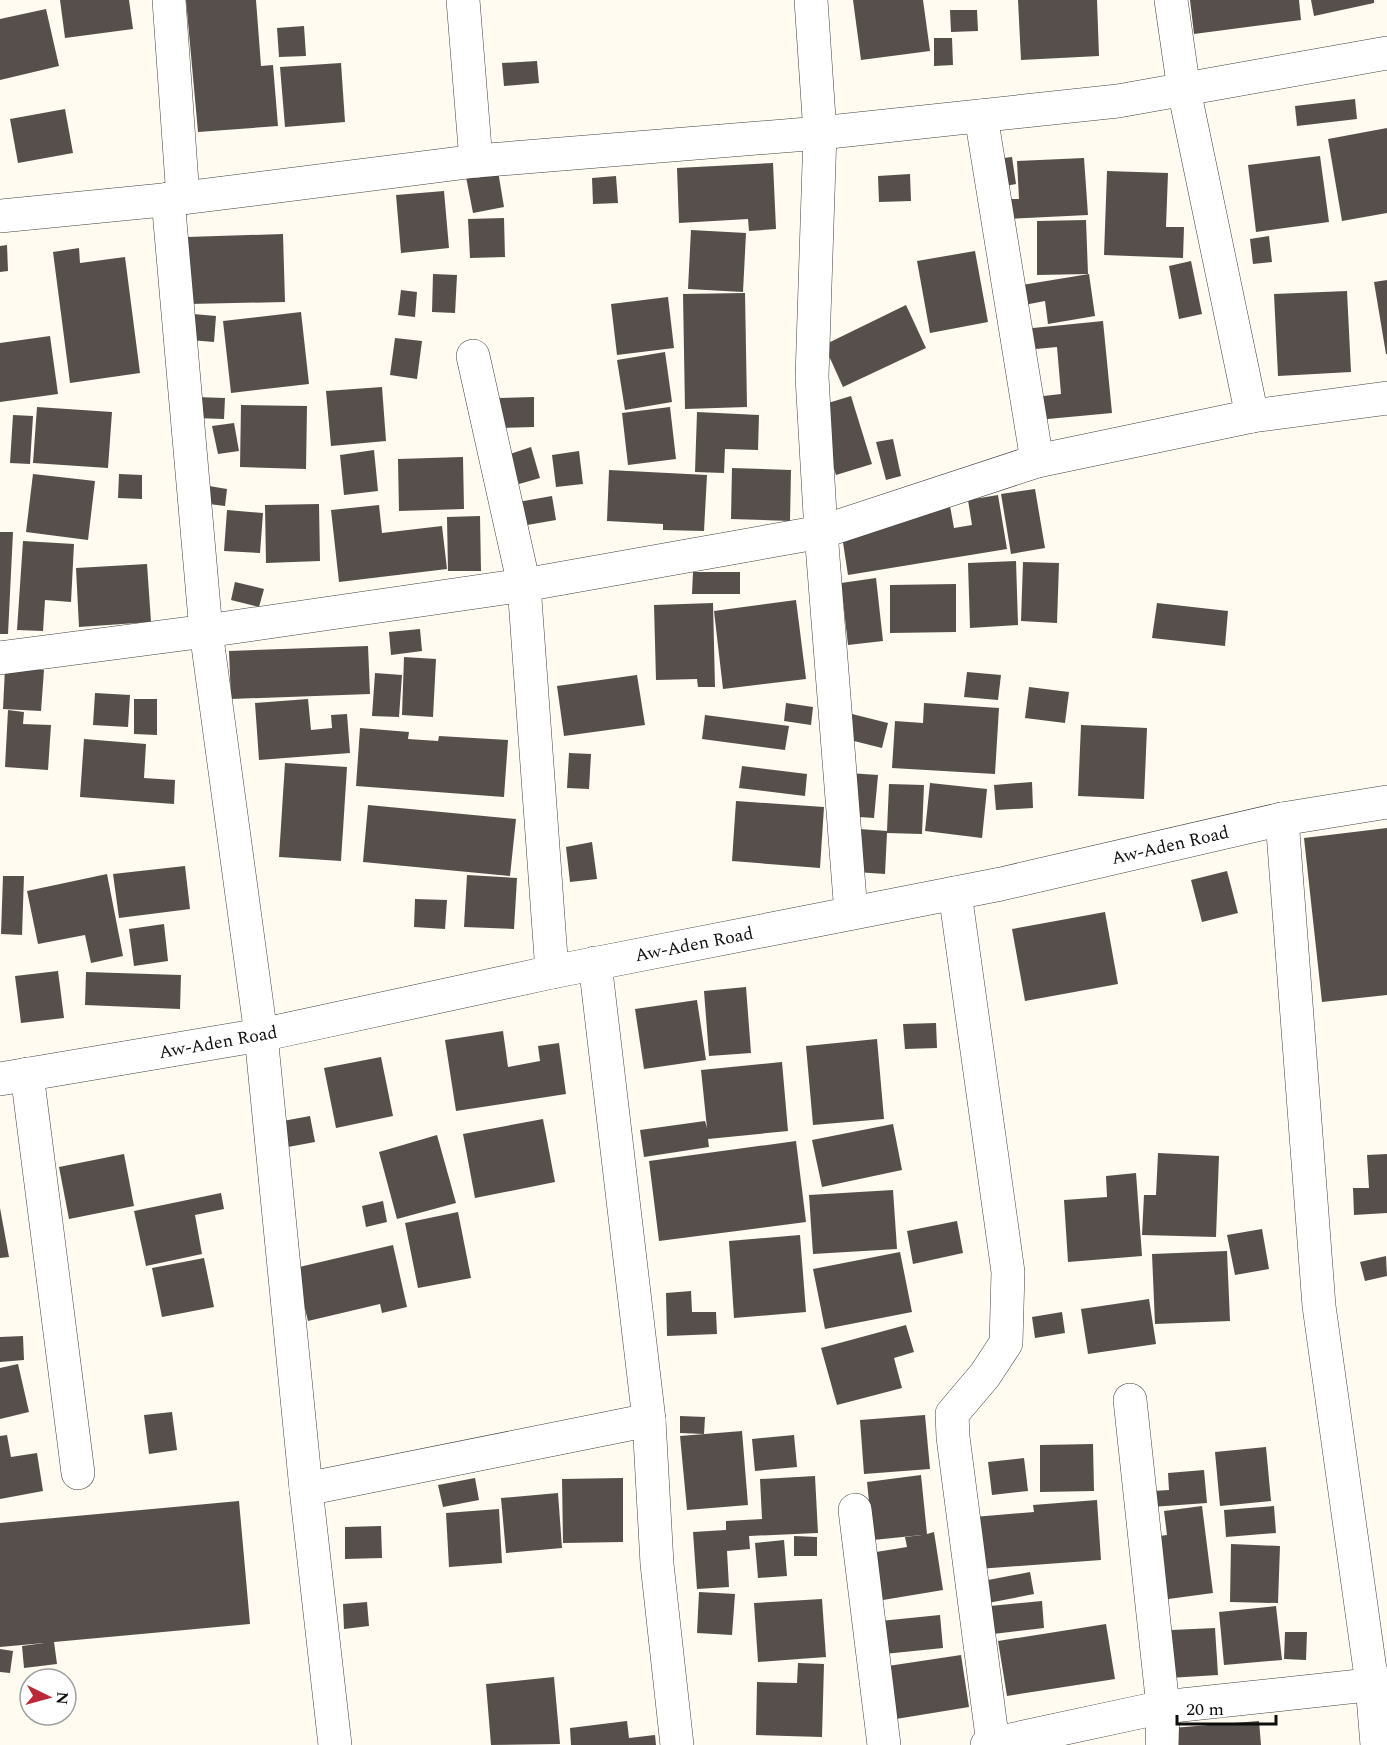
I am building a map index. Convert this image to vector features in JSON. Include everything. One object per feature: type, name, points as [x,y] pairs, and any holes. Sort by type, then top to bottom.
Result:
[{"type":"street","points":[[168,0],[176,198],[206,631],[261,1035],[306,1489],[335,1745]]},
{"type":"street","points":[[463,0],[476,161]]},
{"type":"street","points":[[811,0],[820,133],[812,377],[821,532],[850,914]]},
{"type":"street","points":[[1171,0],[1184,90],[1252,416]]},
{"type":"street","points":[[0,216],[176,198],[476,161],[820,133],[1118,101],[1387,52]]},
{"type":"street","points":[[981,116],[1037,460]]},
{"type":"street","points":[[473,356],[524,585],[552,972]]},
{"type":"street","points":[[0,658],[524,585],[821,532],[1037,460],[1252,416],[1387,398]]},
{"type":"street","name":"Aw-Aden Road","points":[[13,1077],[261,1035],[595,963],[955,893],[1282,819],[1387,802]]},
{"type":"street","points":[[1282,819],[1318,1306],[1380,1684],[1377,1745]]},
{"type":"street","points":[[955,893],[1008,1272],[1006,1343],[986,1375],[952,1414],[990,1744],[1164,1707],[1380,1684]]},
{"type":"street","points":[[595,963],[649,1420],[657,1564],[677,1745]]},
{"type":"street","points":[[13,1077],[78,1473]]},
{"type":"street","points":[[1130,1400],[1164,1707],[1162,1745]]},
{"type":"street","points":[[306,1489],[649,1420]]},
{"type":"street","points":[[855,1510],[885,1745]]},
{"type":"building","points":[[60,0],[129,0],[133,29],[65,38]]},
{"type":"building","points":[[186,0],[256,0],[261,66],[273,65],[278,126],[198,132]]},
{"type":"building","points":[[853,0],[923,0],[930,51],[861,60]]},
{"type":"building","points":[[1018,0],[1097,0],[1099,56],[1021,60]]},
{"type":"building","points":[[1190,0],[1299,0],[1301,20],[1194,34]]},
{"type":"building","points":[[1311,0],[1374,0],[1374,3],[1314,16]]},
{"type":"building","points":[[46,9],[59,66],[0,80],[0,19]]},
{"type":"building","points":[[950,10],[977,10],[978,31],[951,32]]},
{"type":"building","points":[[304,26],[306,56],[279,57],[277,28]]},
{"type":"building","points":[[934,38],[952,38],[953,65],[934,66]]},
{"type":"building","points":[[537,61],[539,83],[504,86],[502,63]]},
{"type":"building","points":[[341,63],[345,122],[285,127],[280,67]]},
{"type":"building","points":[[1355,99],[1357,119],[1297,126],[1295,106]]},
{"type":"building","points":[[65,109],[73,153],[18,163],[10,119]]},
{"type":"building","points":[[1387,128],[1387,213],[1342,221],[1328,139]]},
{"type":"building","points":[[1320,156],[1329,222],[1256,232],[1248,165]]},
{"type":"building","points":[[1012,157],[1016,184],[1000,187],[995,159]]},
{"type":"building","points":[[1084,158],[1088,215],[1008,219],[1007,199],[1019,199],[1017,161]]},
{"type":"building","points":[[773,163],[776,229],[749,231],[748,219],[679,223],[677,168]]},
{"type":"building","points":[[498,171],[504,207],[473,213],[466,177]]},
{"type":"building","points":[[1107,171],[1168,173],[1166,227],[1184,227],[1183,258],[1104,255]]},
{"type":"building","points":[[910,174],[911,201],[879,202],[878,176]]},
{"type":"building","points":[[616,176],[618,203],[593,204],[592,178]]},
{"type":"building","points":[[444,191],[449,248],[401,253],[396,195]]},
{"type":"building","points":[[504,218],[505,257],[470,258],[468,219]]},
{"type":"building","points":[[1086,220],[1088,274],[1037,275],[1037,221]]},
{"type":"building","points":[[691,230],[746,233],[743,292],[688,289]]},
{"type":"building","points":[[283,234],[285,302],[189,304],[187,237]]},
{"type":"building","points":[[1269,236],[1272,262],[1253,264],[1250,239]]},
{"type":"building","points":[[7,245],[8,271],[0,272],[0,246]]},
{"type":"building","points":[[79,248],[80,263],[125,257],[140,373],[70,383],[53,252]]},
{"type":"building","points":[[975,251],[988,322],[930,333],[917,261]]},
{"type":"building","points":[[1191,261],[1202,314],[1179,319],[1169,266]]},
{"type":"building","points":[[433,274],[457,275],[455,313],[432,312]]},
{"type":"building","points":[[1089,274],[1095,316],[1048,324],[1045,301],[1019,306],[1016,286]]},
{"type":"building","points":[[1387,280],[1387,354],[1386,354],[1374,282]]},
{"type":"building","points":[[401,290],[417,292],[415,317],[398,315]]},
{"type":"building","points":[[1347,291],[1351,372],[1278,376],[1274,294]]},
{"type":"building","points":[[745,293],[747,407],[685,409],[683,294]]},
{"type":"building","points":[[668,297],[674,348],[617,355],[611,304]]},
{"type":"building","points":[[906,305],[926,348],[843,387],[824,345]]},
{"type":"building","points":[[301,312],[309,384],[231,393],[223,321]]},
{"type":"building","points":[[193,314],[216,316],[214,342],[190,340]]},
{"type":"building","points":[[1103,321],[1112,413],[1037,420],[1035,397],[1061,394],[1057,347],[1025,350],[1023,329]]},
{"type":"building","points":[[50,336],[58,394],[0,402],[0,343]]},
{"type":"building","points":[[395,338],[422,341],[417,379],[390,375]]},
{"type":"building","points":[[665,352],[672,402],[625,410],[617,360]]},
{"type":"building","points":[[382,387],[386,441],[331,446],[326,391]]},
{"type":"building","points":[[851,396],[872,464],[836,475],[815,407]]},
{"type":"building","points":[[195,397],[225,398],[224,419],[194,418]]},
{"type":"building","points":[[534,397],[534,427],[499,428],[497,398]]},
{"type":"building","points":[[241,405],[307,406],[306,469],[240,467]]},
{"type":"building","points":[[37,407],[112,412],[108,468],[33,463]]},
{"type":"building","points":[[670,407],[676,459],[628,465],[622,413]]},
{"type":"building","points":[[697,412],[759,415],[758,450],[725,449],[724,473],[695,472]]},
{"type":"building","points":[[13,415],[33,416],[30,464],[10,463]]},
{"type":"building","points":[[234,423],[239,451],[218,454],[212,426]]},
{"type":"building","points":[[893,439],[901,476],[886,480],[876,442]]},
{"type":"building","points":[[531,447],[540,478],[519,484],[510,454]]},
{"type":"building","points":[[374,450],[378,491],[344,495],[340,455]]},
{"type":"building","points":[[579,451],[583,484],[556,487],[552,455]]},
{"type":"building","points":[[463,457],[464,509],[399,511],[398,459]]},
{"type":"building","points":[[732,468],[791,470],[790,521],[731,519]]},
{"type":"building","points":[[609,470],[707,475],[704,531],[663,530],[663,524],[607,521]]},
{"type":"building","points":[[33,474],[95,481],[88,540],[26,532]]},
{"type":"building","points":[[119,474],[142,475],[142,499],[118,498]]},
{"type":"building","points":[[203,485],[227,489],[225,506],[201,503]]},
{"type":"building","points":[[1035,489],[1045,548],[1011,554],[1001,494]]},
{"type":"building","points":[[998,495],[1007,549],[848,575],[840,523],[950,506],[954,528],[972,525],[968,500]]},
{"type":"building","points":[[552,496],[556,520],[510,528],[506,504]]},
{"type":"building","points":[[319,504],[320,561],[266,563],[265,505]]},
{"type":"building","points":[[379,505],[382,533],[442,526],[447,569],[339,582],[331,510]]},
{"type":"building","points":[[227,510],[263,513],[260,553],[224,551]]},
{"type":"building","points":[[480,516],[481,571],[448,571],[447,517]]},
{"type":"building","points":[[0,532],[13,532],[8,634],[0,634]]},
{"type":"building","points":[[23,541],[74,544],[71,602],[45,600],[43,631],[17,630]]},
{"type":"building","points":[[1016,561],[1018,625],[970,628],[968,563]]},
{"type":"building","points":[[1023,562],[1059,563],[1057,623],[1021,621]]},
{"type":"building","points":[[147,564],[151,622],[79,627],[76,568]]},
{"type":"building","points":[[693,572],[740,572],[740,594],[692,594]]},
{"type":"building","points":[[876,578],[883,641],[848,645],[841,583]]},
{"type":"building","points":[[235,582],[264,589],[259,607],[231,600]]},
{"type":"building","points":[[956,584],[956,632],[890,633],[890,585]]},
{"type":"building","points":[[796,600],[806,679],[723,689],[714,611]]},
{"type":"building","points":[[713,603],[715,687],[698,687],[697,679],[656,680],[654,605]]},
{"type":"building","points":[[1157,603],[1228,611],[1225,646],[1152,638]]},
{"type":"building","points":[[420,629],[422,651],[391,655],[389,632]]},
{"type":"building","points":[[368,646],[370,694],[231,699],[229,651]]},
{"type":"building","points":[[404,657],[436,659],[433,717],[402,715]]},
{"type":"building","points":[[5,668],[44,670],[41,711],[3,709]]},
{"type":"building","points":[[967,672],[1001,675],[998,700],[964,697]]},
{"type":"building","points":[[375,673],[402,675],[399,717],[372,716]]},
{"type":"building","points":[[637,675],[645,725],[564,736],[557,686]]},
{"type":"building","points":[[1029,687],[1069,692],[1065,723],[1025,718]]},
{"type":"building","points":[[95,693],[130,695],[128,727],[93,725]]},
{"type":"building","points":[[134,699],[157,699],[157,735],[134,734]]},
{"type":"building","points":[[308,699],[311,730],[332,728],[331,715],[347,714],[350,753],[259,760],[255,703]]},
{"type":"building","points":[[786,703],[813,707],[811,725],[784,721]]},
{"type":"building","points":[[924,703],[999,708],[995,774],[892,768],[895,721],[923,723]]},
{"type":"building","points":[[8,710],[24,712],[23,724],[51,725],[48,770],[5,767]]},
{"type":"building","points":[[852,714],[888,723],[882,748],[846,739]]},
{"type":"building","points":[[705,715],[789,726],[785,750],[702,739]]},
{"type":"building","points":[[1081,725],[1147,728],[1144,799],[1078,796]]},
{"type":"building","points":[[360,728],[409,732],[408,739],[438,741],[439,736],[508,740],[504,797],[356,786]]},
{"type":"building","points":[[84,739],[146,744],[144,778],[175,780],[174,804],[80,797]]},
{"type":"building","points":[[569,753],[591,754],[589,789],[567,788]]},
{"type":"building","points":[[285,763],[347,767],[341,861],[279,857]]},
{"type":"building","points":[[742,766],[807,774],[805,796],[739,788]]},
{"type":"building","points":[[849,773],[878,775],[874,818],[845,816]]},
{"type":"building","points":[[1032,782],[1033,808],[996,810],[994,785]]},
{"type":"building","points":[[930,783],[987,789],[982,838],[925,831]]},
{"type":"building","points":[[889,784],[924,785],[922,834],[887,833],[885,874],[842,871],[845,828],[887,831]]},
{"type":"building","points":[[736,801],[824,807],[820,868],[732,861]]},
{"type":"building","points":[[368,805],[516,819],[510,876],[363,862]]},
{"type":"building","points":[[1387,828],[1387,995],[1322,1002],[1304,838]]},
{"type":"building","points":[[592,842],[597,879],[570,882],[566,847]]},
{"type":"building","points":[[185,866],[190,909],[119,918],[113,874]]},
{"type":"building","points":[[1227,871],[1238,913],[1202,922],[1191,880]]},
{"type":"building","points":[[107,874],[123,956],[91,963],[85,935],[38,944],[27,891]]},
{"type":"building","points":[[467,875],[517,878],[514,929],[464,927]]},
{"type":"building","points":[[3,876],[24,876],[22,935],[1,934]]},
{"type":"building","points":[[415,899],[447,900],[445,929],[414,927]]},
{"type":"building","points":[[1105,912],[1118,984],[1025,1001],[1012,929]]},
{"type":"building","points":[[164,924],[168,961],[134,966],[129,929]]},
{"type":"building","points":[[58,971],[64,1018],[21,1023],[15,976]]},
{"type":"building","points":[[86,972],[181,975],[180,1009],[85,1005]]},
{"type":"building","points":[[746,987],[751,1053],[709,1056],[704,991]]},
{"type":"building","points":[[697,1000],[706,1060],[644,1069],[635,1009]]},
{"type":"building","points":[[936,1023],[937,1048],[905,1049],[903,1024]]},
{"type":"building","points":[[503,1031],[508,1067],[540,1061],[538,1046],[559,1043],[566,1094],[456,1111],[445,1040]]},
{"type":"building","points":[[877,1039],[884,1119],[813,1125],[806,1046]]},
{"type":"building","points":[[381,1057],[393,1116],[336,1128],[324,1068]]},
{"type":"building","points":[[782,1062],[788,1131],[708,1139],[709,1147],[644,1157],[640,1130],[705,1121],[707,1128],[701,1070]]},
{"type":"building","points":[[310,1116],[315,1142],[288,1147],[283,1121]]},
{"type":"building","points":[[543,1119],[555,1182],[475,1198],[463,1134]]},
{"type":"building","points":[[893,1124],[902,1170],[822,1187],[812,1140]]},
{"type":"building","points":[[437,1135],[456,1203],[397,1219],[379,1152]]},
{"type":"building","points":[[796,1141],[806,1222],[659,1241],[649,1161]]},
{"type":"building","points":[[1158,1153],[1219,1156],[1216,1237],[1142,1235],[1144,1195],[1156,1195]]},
{"type":"building","points":[[124,1154],[134,1206],[69,1219],[59,1167]]},
{"type":"building","points":[[1387,1154],[1387,1213],[1354,1215],[1353,1188],[1369,1188],[1367,1155]]},
{"type":"building","points":[[1136,1173],[1142,1256],[1068,1262],[1064,1200],[1107,1197],[1106,1176]]},
{"type":"building","points":[[893,1190],[897,1249],[813,1254],[809,1195]]},
{"type":"building","points":[[221,1193],[224,1209],[195,1215],[202,1254],[146,1266],[134,1211]]},
{"type":"building","points":[[383,1201],[387,1222],[366,1227],[362,1206]]},
{"type":"building","points":[[0,1208],[9,1257],[0,1258]]},
{"type":"building","points":[[458,1212],[471,1278],[418,1288],[405,1223]]},
{"type":"building","points":[[957,1221],[963,1253],[913,1264],[907,1231]]},
{"type":"building","points":[[1262,1229],[1269,1269],[1235,1275],[1227,1235]]},
{"type":"building","points":[[800,1235],[806,1312],[734,1318],[729,1241]]},
{"type":"building","points":[[393,1245],[407,1307],[382,1313],[380,1304],[308,1321],[295,1268]]},
{"type":"building","points":[[1227,1251],[1230,1321],[1155,1324],[1152,1254]]},
{"type":"building","points":[[900,1252],[912,1312],[825,1329],[813,1269]]},
{"type":"building","points":[[1386,1256],[1387,1276],[1365,1281],[1360,1262]]},
{"type":"building","points":[[204,1258],[214,1307],[162,1317],[152,1268]]},
{"type":"building","points":[[691,1291],[692,1312],[716,1312],[717,1334],[667,1336],[666,1293]]},
{"type":"building","points":[[1149,1299],[1156,1344],[1088,1354],[1081,1309]]},
{"type":"building","points":[[1062,1312],[1065,1333],[1035,1338],[1032,1317]]},
{"type":"building","points":[[906,1325],[914,1352],[894,1358],[902,1388],[837,1405],[821,1348]]},
{"type":"building","points":[[23,1336],[24,1360],[0,1362],[0,1337]]},
{"type":"building","points":[[18,1364],[29,1412],[0,1419],[0,1368]]},
{"type":"building","points":[[172,1412],[177,1450],[149,1454],[144,1415]]},
{"type":"building","points":[[925,1415],[930,1469],[864,1474],[860,1420]]},
{"type":"building","points":[[680,1416],[705,1417],[704,1434],[680,1433]]},
{"type":"building","points":[[742,1431],[748,1505],[687,1510],[680,1436]]},
{"type":"building","points":[[7,1435],[11,1457],[37,1453],[43,1491],[0,1499],[0,1436]]},
{"type":"building","points":[[794,1435],[797,1467],[755,1471],[752,1439]]},
{"type":"building","points":[[1093,1444],[1094,1491],[1040,1492],[1040,1445]]},
{"type":"building","points":[[1266,1447],[1271,1501],[1220,1506],[1215,1452]]},
{"type":"building","points":[[1024,1458],[1028,1491],[992,1495],[988,1462]]},
{"type":"building","points":[[1204,1470],[1207,1503],[1138,1508],[1136,1492],[1169,1490],[1168,1473]]},
{"type":"building","points":[[921,1475],[927,1534],[934,1532],[943,1590],[877,1601],[870,1553],[907,1547],[905,1537],[922,1535],[873,1540],[867,1482]]},
{"type":"building","points":[[815,1476],[818,1533],[749,1536],[750,1549],[727,1551],[729,1587],[697,1589],[693,1532],[726,1530],[726,1521],[762,1519],[760,1479]]},
{"type":"building","points":[[475,1478],[479,1500],[443,1507],[438,1485]]},
{"type":"building","points":[[623,1478],[623,1542],[563,1543],[562,1479]]},
{"type":"building","points":[[558,1493],[562,1548],[506,1553],[501,1498]]},
{"type":"building","points":[[1097,1500],[1101,1560],[978,1569],[974,1517],[1034,1512],[1033,1505]]},
{"type":"building","points":[[239,1501],[250,1624],[54,1642],[57,1664],[24,1667],[22,1646],[44,1643],[0,1647],[0,1523]]},
{"type":"building","points":[[1202,1506],[1213,1593],[1146,1602],[1138,1539],[1167,1535],[1164,1511]]},
{"type":"building","points":[[1274,1506],[1276,1533],[1226,1537],[1224,1510]]},
{"type":"building","points":[[499,1509],[502,1563],[449,1567],[446,1513]]},
{"type":"building","points":[[381,1526],[382,1558],[345,1559],[345,1527]]},
{"type":"building","points":[[794,1536],[817,1537],[817,1556],[794,1556]]},
{"type":"building","points":[[784,1540],[787,1576],[758,1578],[755,1543]]},
{"type":"building","points":[[1231,1544],[1280,1546],[1278,1603],[1230,1602]]},
{"type":"building","points":[[1030,1572],[1034,1594],[988,1603],[983,1581]]},
{"type":"building","points":[[699,1592],[735,1594],[732,1635],[697,1633]]},
{"type":"building","points":[[822,1599],[826,1657],[758,1662],[754,1603]]},
{"type":"building","points":[[1042,1601],[1044,1628],[993,1634],[990,1606]]},
{"type":"building","points":[[367,1602],[369,1626],[344,1629],[343,1604]]},
{"type":"building","points":[[1276,1606],[1282,1660],[1224,1665],[1219,1612]]},
{"type":"building","points":[[940,1615],[943,1648],[884,1654],[880,1621]]},
{"type":"building","points":[[1106,1624],[1115,1679],[1007,1696],[998,1641]]},
{"type":"building","points":[[1215,1628],[1218,1675],[1152,1679],[1150,1631]]},
{"type":"building","points":[[1285,1632],[1307,1632],[1306,1660],[1284,1659]]},
{"type":"building","points":[[0,1649],[13,1651],[10,1673],[0,1672]]},
{"type":"building","points":[[961,1655],[969,1707],[896,1719],[888,1666]]},
{"type":"building","points":[[798,1663],[824,1664],[822,1737],[756,1735],[757,1682],[797,1683]]},
{"type":"building","points":[[554,1677],[560,1744],[491,1745],[486,1684]]},
{"type":"building","points":[[627,1721],[629,1738],[655,1735],[656,1745],[571,1745],[570,1728]]},
{"type":"building","points":[[1259,1721],[1261,1745],[1173,1745],[1172,1728]]}]
